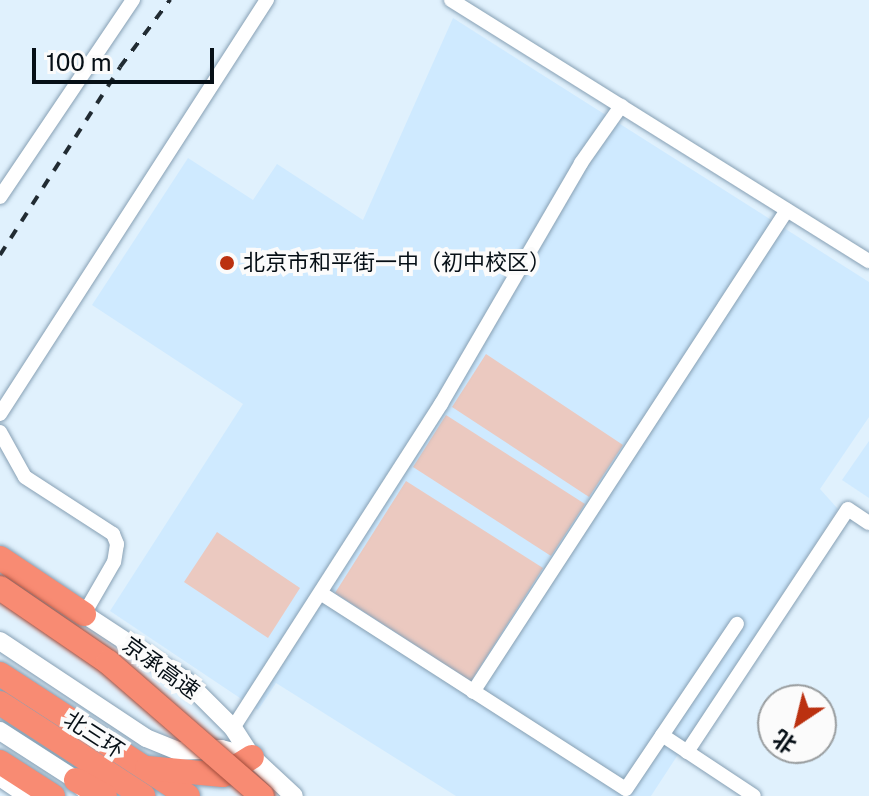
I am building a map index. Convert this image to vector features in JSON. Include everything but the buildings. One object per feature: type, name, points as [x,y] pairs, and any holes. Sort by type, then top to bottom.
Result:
[{"type":"highway","points":[[0,558],[84,614]]},
{"type":"highway","points":[[0,588],[108,662],[262,796]]},
{"type":"highway","name":"北三环","points":[[0,674],[188,796]]},
{"type":"highway","name":"北三环","points":[[0,703],[143,796]]},
{"type":"highway","points":[[145,768],[223,775],[252,757]]},
{"type":"highway","points":[[0,762],[53,796]]},
{"type":"highway","points":[[82,788],[105,796]]},
{"type":"street","points":[[0,197],[133,0]]},
{"type":"street","points":[[0,414],[267,0]]},
{"type":"street","points":[[451,0],[869,261]]},
{"type":"street","points":[[221,749],[322,594],[492,321],[581,163],[621,106]]},
{"type":"street","points":[[473,692],[787,210]]},
{"type":"street","points":[[0,432],[25,477],[113,534],[117,544],[114,562],[84,614]]},
{"type":"street","points":[[687,752],[848,509],[869,523]]},
{"type":"street","points":[[322,594],[626,789],[737,624]]},
{"type":"street","name":"京承高速","points":[[84,614],[186,681],[233,728],[252,757]]},
{"type":"street","points":[[0,641],[146,738],[178,751],[221,749],[252,757],[294,796]]},
{"type":"street","points":[[0,731],[82,788]]},
{"type":"street","points":[[662,735],[754,796]]},
{"type":"street","points":[[0,777],[28,796]]},
{"type":"shaded area","points":[[453,18],[869,282],[869,417],[820,489],[838,509],[651,796],[456,796],[276,683],[258,710],[110,611],[243,404],[92,305],[188,158],[253,200],[277,164],[363,220]]},
{"type":"shaded area","points":[[486,354],[623,445],[589,497],[452,407]]},
{"type":"shaded area","points":[[446,415],[585,504],[551,556],[413,467]]},
{"type":"shaded area","points":[[869,441],[869,498],[842,480]]},
{"type":"shaded area","points":[[406,481],[543,568],[471,681],[335,593]]},
{"type":"shaded area","points":[[217,532],[300,588],[268,638],[184,582]]},
{"type":"railway","points":[[0,255],[120,67],[170,0]]},
{"type":"place","name":"北京市和平街一中（初中校区）","points":[[227,263]]}]
